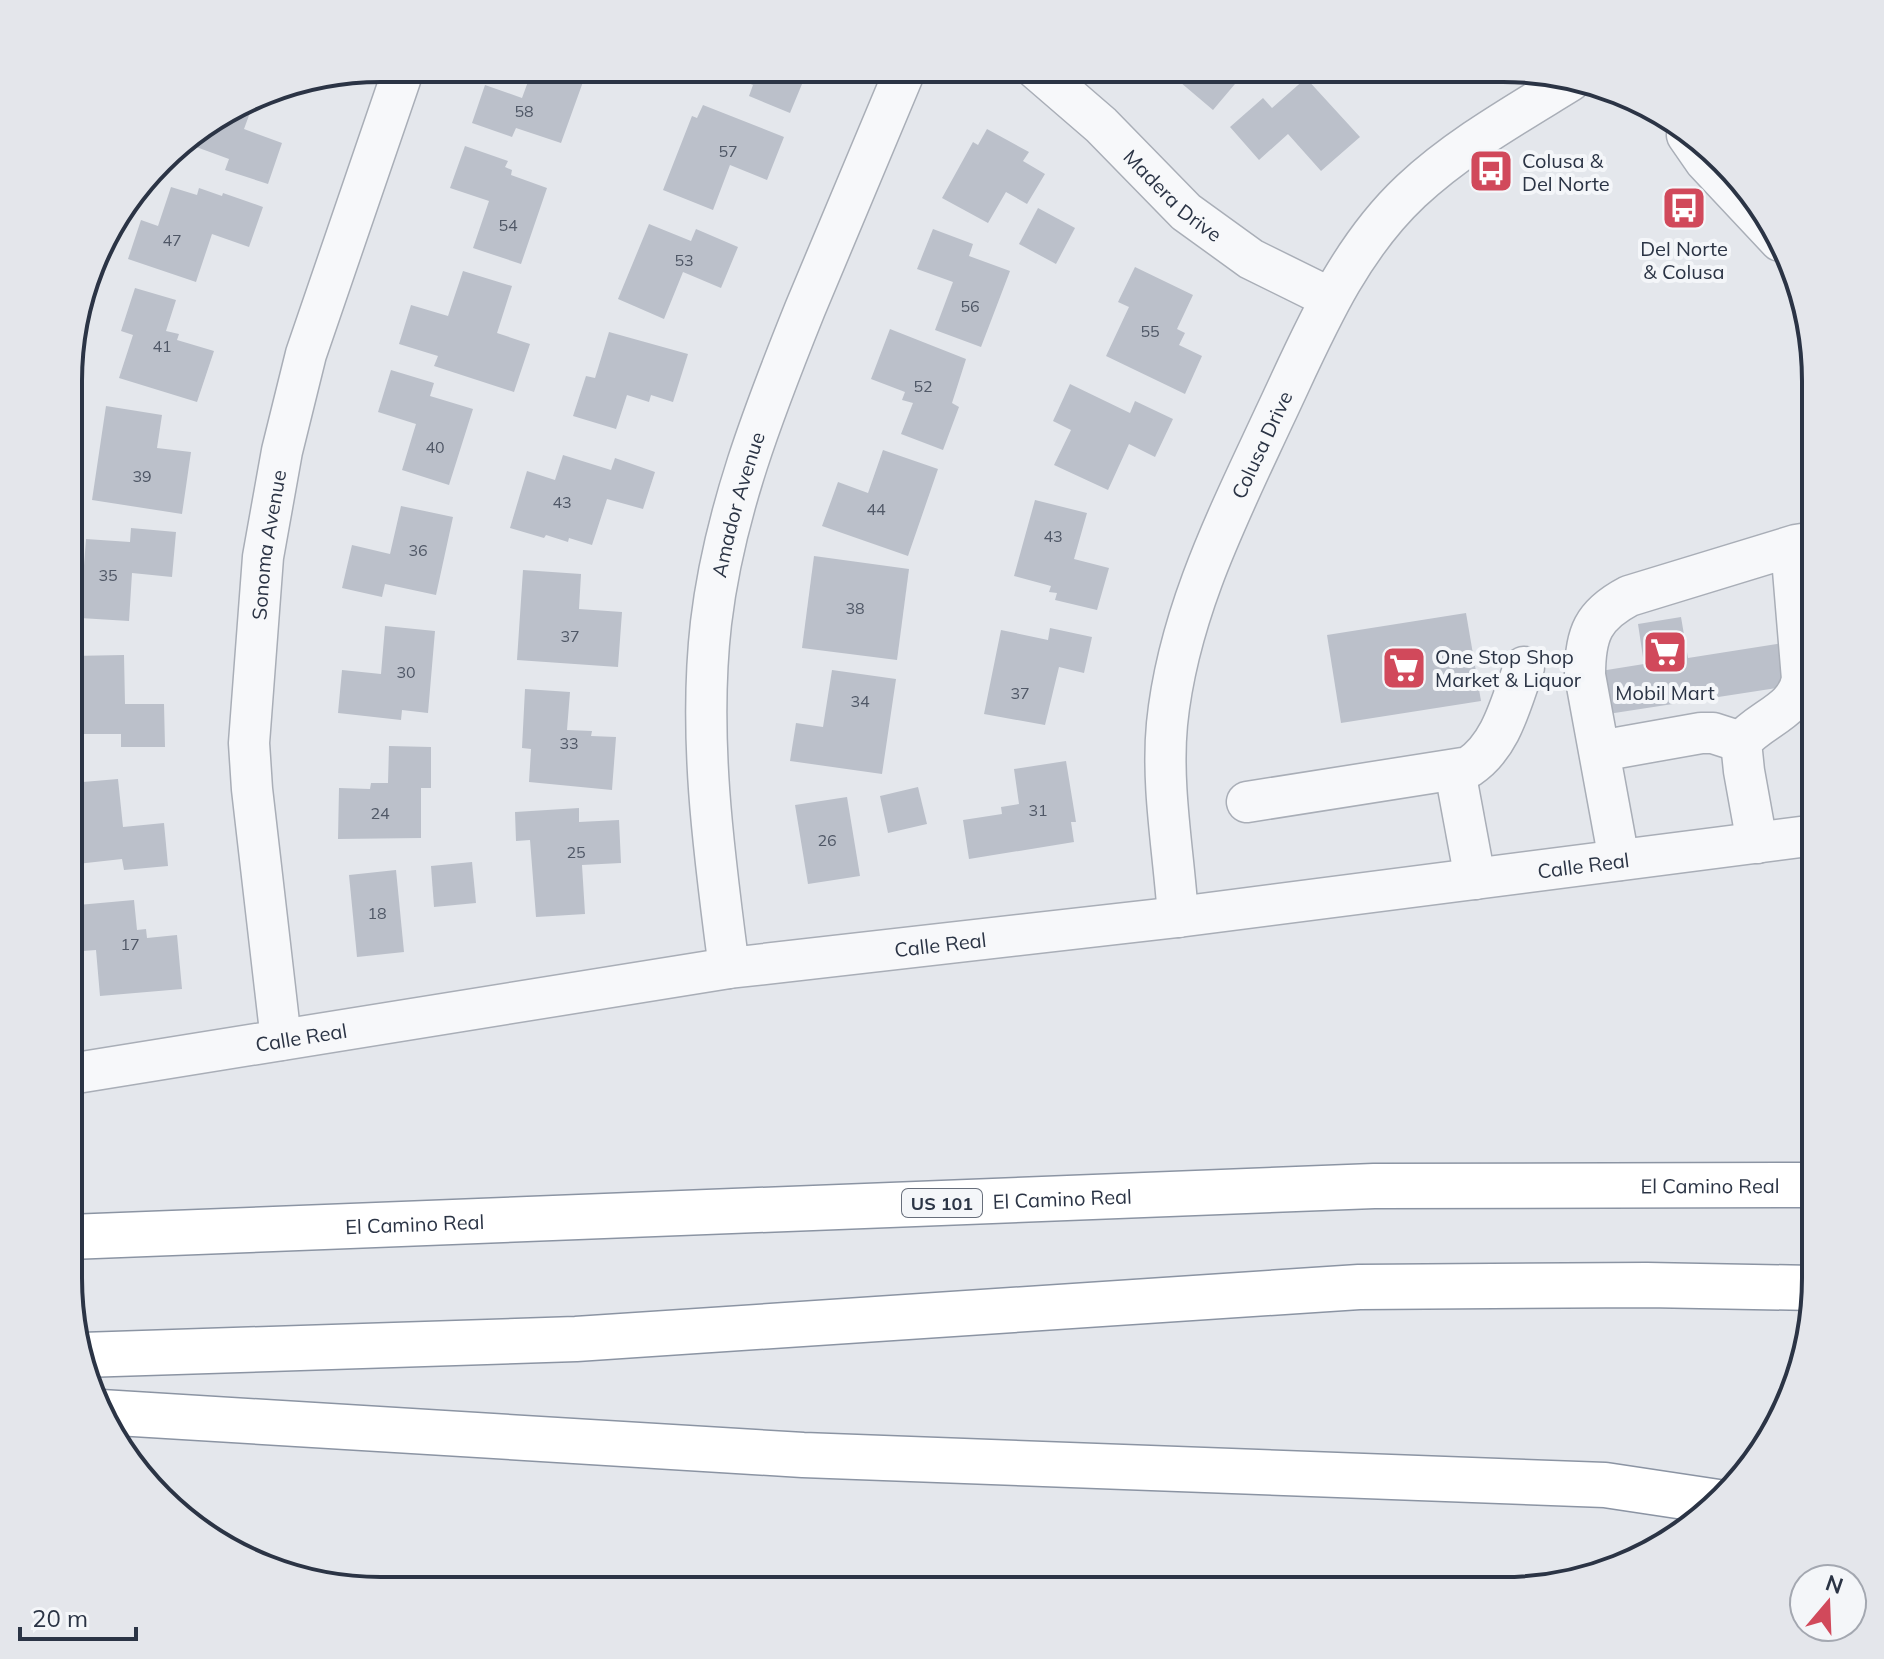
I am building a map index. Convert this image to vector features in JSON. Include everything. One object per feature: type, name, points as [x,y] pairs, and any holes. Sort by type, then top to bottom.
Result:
[{"type":"highway","points":[[1374,1186],[1802,1158]]},
{"type":"highway","name":"El Camino Real","points":[[82,1236],[1374,1186],[1802,1185]]},
{"type":"highway","points":[[92,1355],[576,1339],[1359,1287],[1647,1285],[1802,1288]]},
{"type":"highway","points":[[114,1413],[803,1455],[1605,1485],[1703,1500]]},
{"type":"street","name":"Sonoma Avenue","points":[[281,1040],[249,743],[263,557],[279,466],[306,354],[399,82]]},
{"type":"street","name":"Amador Avenue","points":[[729,968],[711,828],[706,727],[711,622],[728,525],[749,455],[787,355],[900,82]]},
{"type":"street","name":"Madera Drive","points":[[1051,82],[1101,125],[1196,220],[1251,259],[1330,298]]},
{"type":"street","name":"Colusa Drive","points":[[1178,917],[1167,781],[1167,726],[1176,665],[1188,621],[1221,530],[1330,298],[1360,251],[1410,192],[1467,145],[1559,88]]},
{"type":"street","points":[[1705,161],[1736,194]]},
{"type":"street","points":[[1741,742],[1791,703],[1799,693],[1802,679],[1793,570],[1802,545]]},
{"type":"street","points":[[1619,860],[1585,675],[1585,653],[1597,619],[1612,605],[1629,596],[1802,545]]},
{"type":"street","points":[[1247,802],[1469,767],[1490,748],[1499,733],[1524,667]]},
{"type":"street","points":[[1600,751],[1701,733],[1726,736],[1741,742]]},
{"type":"street","points":[[1741,742],[1757,843]]},
{"type":"street","points":[[1455,771],[1475,879]]},
{"type":"street","name":"Calle Real","points":[[82,1072],[729,968],[1178,917],[1802,837]]},
{"type":"building","points":[[528,82],[583,82],[561,143],[516,128],[512,137],[472,123],[485,85],[522,98]]},
{"type":"building","points":[[746,82],[803,82],[790,113],[749,96],[753,85]]},
{"type":"building","points":[[1180,82],[1237,82],[1213,110]]},
{"type":"building","points":[[1301,82],[1310,82],[1360,137],[1321,171],[1288,134],[1259,160],[1230,127],[1263,98],[1272,108]]},
{"type":"building","points":[[703,105],[784,137],[767,180],[730,165],[713,210],[663,190],[692,116],[697,118]]},
{"type":"building","points":[[250,113],[244,129],[282,143],[268,184],[225,170],[229,159],[196,147]]},
{"type":"building","points":[[987,129],[1029,152],[1023,161],[1045,174],[1027,204],[1006,192],[988,223],[942,198],[973,142],[978,145]]},
{"type":"building","points":[[465,146],[508,161],[505,167],[512,170],[511,175],[547,188],[521,264],[473,248],[489,201],[450,188]]},
{"type":"building","points":[[171,187],[197,195],[199,188],[222,196],[223,193],[263,207],[249,247],[212,234],[196,282],[128,259],[141,220],[158,226]]},
{"type":"building","points":[[1038,208],[1075,228],[1056,264],[1019,244]]},
{"type":"building","points":[[649,224],[691,241],[696,229],[738,247],[721,288],[683,272],[664,319],[618,299]]},
{"type":"building","points":[[933,229],[973,244],[969,256],[1010,271],[981,347],[935,330],[953,282],[917,269]]},
{"type":"building","points":[[1135,267],[1193,295],[1177,329],[1185,333],[1179,345],[1202,356],[1185,394],[1106,356],[1129,307],[1118,302]]},
{"type":"building","points":[[463,271],[512,286],[497,333],[530,344],[514,392],[434,366],[438,356],[399,344],[411,305],[448,316]]},
{"type":"building","points":[[135,288],[176,300],[166,331],[179,334],[177,340],[214,351],[197,402],[119,378],[133,335],[121,331]]},
{"type":"building","points":[[890,329],[966,359],[952,403],[959,407],[943,450],[901,434],[913,403],[902,400],[905,392],[871,379]]},
{"type":"building","points":[[609,332],[688,354],[673,402],[651,395],[649,402],[627,395],[616,429],[573,416],[586,376],[595,378]]},
{"type":"building","points":[[391,370],[434,383],[430,396],[473,409],[449,485],[402,470],[416,424],[378,412]]},
{"type":"building","points":[[1070,384],[1130,413],[1135,401],[1173,419],[1155,457],[1129,444],[1108,490],[1054,465],[1071,430],[1053,421]]},
{"type":"building","points":[[106,406],[162,415],[157,448],[191,452],[182,514],[92,500]]},
{"type":"building","points":[[883,450],[938,469],[908,556],[822,526],[838,482],[868,493]]},
{"type":"building","points":[[563,455],[611,470],[615,458],[655,472],[643,509],[607,499],[592,545],[569,538],[568,542],[546,535],[544,538],[510,528],[527,471],[555,480]]},
{"type":"building","points":[[1035,500],[1087,513],[1074,559],[1109,568],[1097,610],[1055,600],[1057,593],[1049,592],[1051,586],[1014,576]]},
{"type":"building","points":[[401,506],[453,517],[436,595],[385,584],[382,597],[342,588],[352,545],[390,554]]},
{"type":"building","points":[[131,528],[176,532],[172,577],[132,573],[129,621],[82,618],[86,539],[130,542]]},
{"type":"building","points":[[814,556],[909,569],[897,660],[802,648]]},
{"type":"building","points":[[523,570],[581,574],[579,609],[622,612],[618,667],[517,660]]},
{"type":"building","name":"One Stop Shop Market & Liquor","points":[[1466,613],[1481,701],[1341,723],[1327,635]]},
{"type":"building","points":[[1681,617],[1688,658],[1790,642],[1797,685],[1595,716],[1588,673],[1644,664],[1638,624]]},
{"type":"building","points":[[385,626],[435,631],[428,713],[402,710],[401,720],[338,713],[342,670],[381,674]]},
{"type":"building","points":[[1050,628],[1092,637],[1084,673],[1059,667],[1045,725],[984,714],[1001,630],[1048,640]]},
{"type":"building","points":[[124,655],[125,704],[164,704],[165,747],[121,747],[121,734],[82,734],[82,656]]},
{"type":"building","points":[[832,670],[896,679],[882,774],[790,761],[796,723],[823,727]]},
{"type":"building","points":[[525,689],[570,692],[567,730],[592,731],[591,736],[616,737],[612,790],[529,782],[531,749],[522,748]]},
{"type":"building","points":[[389,746],[431,747],[431,788],[421,788],[421,838],[338,839],[339,788],[370,789],[371,783],[388,783]]},
{"type":"building","points":[[1066,761],[1076,822],[1071,822],[1074,842],[969,859],[963,820],[1002,814],[1001,807],[1019,804],[1014,769]]},
{"type":"building","points":[[118,779],[123,827],[164,823],[168,866],[124,870],[122,859],[82,863],[82,782]]},
{"type":"building","points":[[918,787],[927,824],[888,833],[880,796]]},
{"type":"building","points":[[847,797],[860,876],[808,884],[795,805]]},
{"type":"building","points":[[579,808],[579,822],[619,820],[621,863],[582,865],[585,914],[536,917],[530,840],[516,841],[515,812]]},
{"type":"building","points":[[472,862],[476,903],[434,907],[431,866]]},
{"type":"building","points":[[396,870],[404,952],[357,957],[349,875]]},
{"type":"building","points":[[134,900],[137,930],[146,929],[147,938],[177,935],[182,989],[100,996],[96,950],[83,951],[82,905]]},
{"type":"place","name":"Colusa & Del Norte","points":[[1491,171]]},
{"type":"place","name":"Del Norte & Colusa","points":[[1684,208]]},
{"type":"place","name":"Mobil Mart","points":[[1665,652]]},
{"type":"place","name":"One Stop Shop Market & Liquor","points":[[1404,668]]}]
